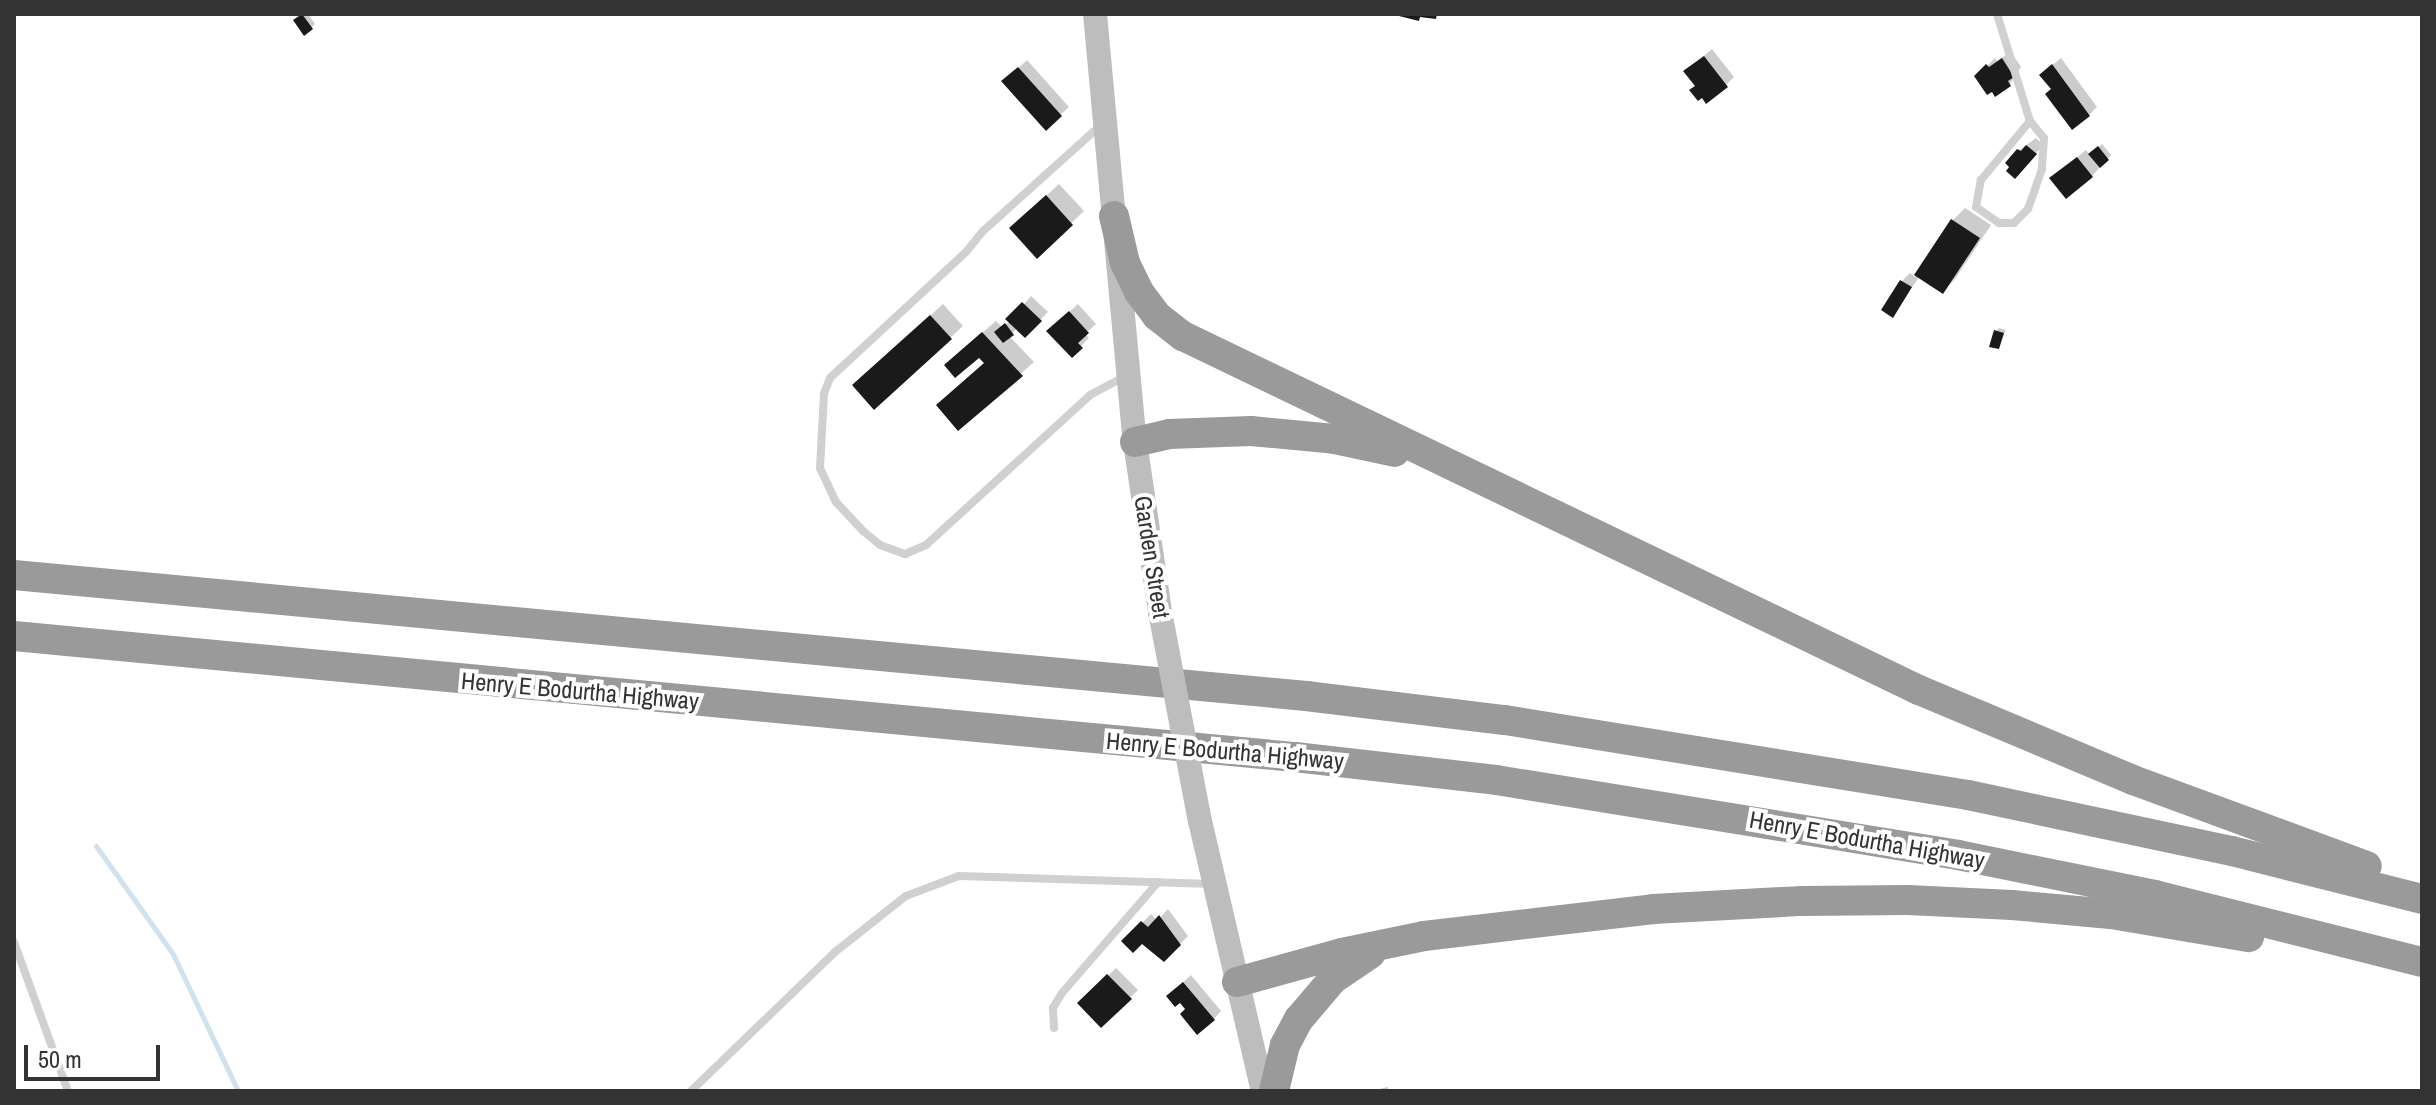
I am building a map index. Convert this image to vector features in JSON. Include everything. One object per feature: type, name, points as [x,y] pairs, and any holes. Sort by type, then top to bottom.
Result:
[{"type":"highway","points":[[1114,216],[1131,278],[1147,304],[1169,327],[1498,488],[1979,716],[2194,804],[2422,886]]},
{"type":"highway","points":[[1135,442],[1169,434],[1233,431],[1310,436],[1403,454],[1498,488]]},
{"type":"highway","points":[[14,575],[1452,713],[1664,743],[1968,795],[2232,851],[2422,899]]},
{"type":"highway","name":"Henry E Bodurtha Highway","points":[[14,636],[125,649],[1295,757],[1496,780],[1972,858],[2221,911],[2422,962]]},
{"type":"highway","points":[[1237,982],[1342,953],[1424,936],[1653,909],[1868,899],[1945,900],[2144,919],[2268,941],[2422,975]]},
{"type":"highway","points":[[1274,1091],[1291,1032],[1320,993],[1361,958],[1424,936]]},
{"type":"street","name":"Garden Street","points":[[1095,14],[1135,442],[1160,612],[1213,884],[1263,1091]]},
{"type":"lane","points":[[1997,14],[2030,121],[2044,138],[2042,169],[2028,209],[2014,223],[1999,223],[1976,207],[1981,180],[2030,121]]},
{"type":"lane","points":[[1105,122],[983,231],[966,252],[830,378],[824,394],[820,468],[836,502],[863,531],[880,545],[905,554],[926,545],[1090,395],[1129,374]]},
{"type":"lane","points":[[691,1091],[835,952],[906,896],[959,876],[1213,884]]},
{"type":"lane","points":[[1054,1028],[1053,1008],[1062,993],[1158,882]]},
{"type":"lane","points":[[14,942],[68,1091]]},
{"type":"lane","points":[[14,970],[21,962]]},
{"type":"building","points":[[302,14],[313,29],[304,36],[293,20]]},
{"type":"building","points":[[1391,14],[1437,14],[1436,19],[1420,17],[1419,21]]},
{"type":"building","points":[[1704,56],[1728,87],[1706,104],[1702,98],[1698,101],[1689,90],[1695,86],[1683,71]]},
{"type":"building","points":[[2002,58],[2014,77],[2008,81],[2011,86],[1995,97],[1992,92],[1987,95],[1974,76],[1986,64],[1989,67]]},
{"type":"building","points":[[2052,64],[2090,116],[2072,130],[2045,94],[2051,89],[2039,75]]},
{"type":"building","points":[[1018,67],[1062,116],[1046,131],[1001,81]]},
{"type":"building","points":[[2026,145],[2037,154],[2015,179],[2006,171],[2009,167],[2005,163],[2017,149],[2021,151]]},
{"type":"building","points":[[2098,146],[2109,160],[2100,168],[2088,154]]},
{"type":"building","points":[[2077,157],[2093,177],[2066,199],[2049,178]]},
{"type":"building","points":[[1046,195],[1073,225],[1037,259],[1009,228]]},
{"type":"building","points":[[1951,219],[1980,238],[1943,294],[1914,275]]},
{"type":"building","points":[[1900,280],[1912,287],[1893,318],[1881,310]]},
{"type":"building","points":[[1022,302],[1042,321],[1025,338],[1005,319]]},
{"type":"building","points":[[1069,311],[1089,333],[1078,343],[1083,348],[1072,358],[1046,331]]},
{"type":"building","points":[[930,315],[952,339],[874,410],[852,385]]},
{"type":"building","points":[[1005,323],[1014,335],[1003,343],[994,332]]},
{"type":"building","points":[[1994,330],[2004,333],[1999,349],[1989,347]]},
{"type":"building","points":[[982,332],[1023,376],[958,431],[936,405],[984,363],[979,358],[955,378],[944,365]]},
{"type":"building","points":[[1159,915],[1181,945],[1164,962],[1142,944],[1133,953],[1121,941],[1141,921],[1148,927]]},
{"type":"building","points":[[1107,974],[1132,999],[1101,1028],[1077,1003]]},
{"type":"building","points":[[1183,982],[1215,1020],[1197,1035],[1180,1014],[1185,1009],[1180,1003],[1175,1007],[1166,996]]},
{"type":"waterway","points":[[96,846],[173,954],[238,1091]]}]
